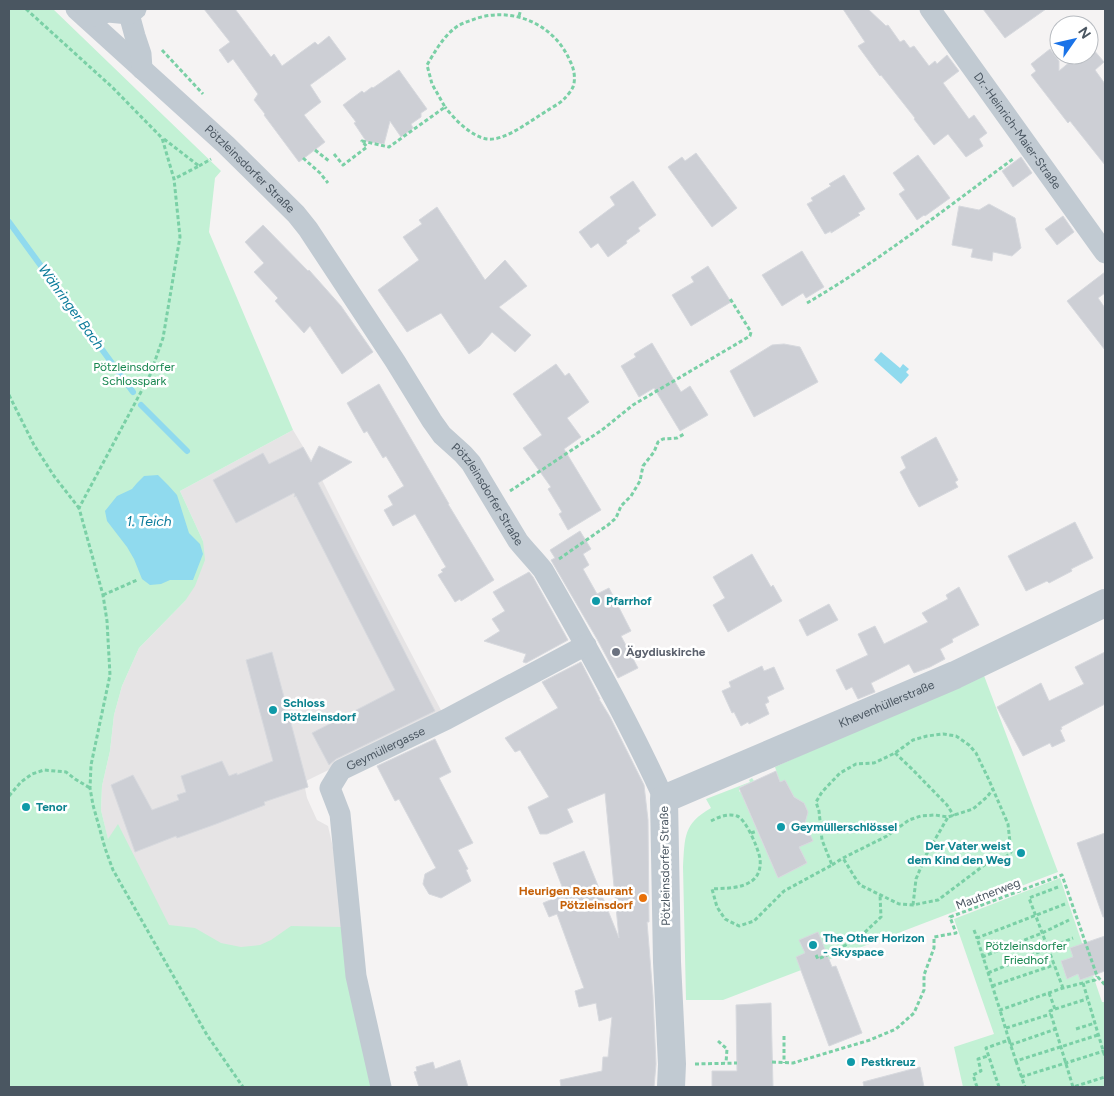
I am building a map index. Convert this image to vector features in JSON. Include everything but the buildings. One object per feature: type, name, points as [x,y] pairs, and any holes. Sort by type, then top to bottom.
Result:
[{"type":"street","name":"Dr.-Heinrich-Maier-Straße","points":[[930,9],[1105,253]]},
{"type":"street","points":[[81,13],[132,12],[135,36],[142,54],[142,69]]},
{"type":"street","name":"Pötzleinsdorfer Straße","points":[[81,13],[233,152],[281,198],[308,229],[432,421],[442,435],[470,463],[518,541],[543,570],[586,645],[639,745],[664,799],[671,1076]]},
{"type":"street","name":"Khevenhüllerstraße","points":[[664,799],[955,676],[1105,603]]},
{"type":"street","name":"Geymüllergasse","points":[[381,1087],[356,976],[340,814],[330,788],[341,770],[447,719],[586,645]]},
{"type":"path","points":[[26,9],[112,87],[162,138],[199,166]]},
{"type":"path","points":[[519,16],[521,9]]},
{"type":"path","points":[[508,15],[519,16],[536,23],[562,45],[572,64],[574,84],[564,99],[523,127],[506,136],[486,139],[474,134],[454,119],[445,107],[432,84],[427,65],[454,29],[475,18],[508,15]]},
{"type":"path","points":[[334,154],[343,165],[367,147],[362,141],[389,147],[445,107]]},
{"type":"path","points":[[79,508],[150,375],[163,338],[180,237],[174,179],[162,138]]},
{"type":"path","points":[[807,304],[893,248],[1029,147]]},
{"type":"path","points":[[315,150],[329,161]]},
{"type":"path","points":[[303,158],[328,183]]},
{"type":"path","points":[[174,179],[210,160]]},
{"type":"path","points":[[508,493],[602,430],[633,405],[750,336],[751,332],[729,297]]},
{"type":"path","points":[[9,395],[34,445],[54,476],[79,508],[102,595],[107,620],[110,675],[92,766],[90,788],[104,848],[113,870],[207,1035],[243,1087]]},
{"type":"path","points":[[557,560],[616,518],[621,506],[631,496],[640,481],[643,466],[654,452],[658,442],[663,439],[677,438],[684,434]]},
{"type":"path","points":[[102,595],[137,580]]},
{"type":"path","points":[[832,865],[822,840],[819,811],[816,802],[822,792],[840,773],[856,764],[874,763],[894,753],[913,740],[926,736],[943,734],[956,736],[970,745],[976,753],[1008,824],[1011,852],[1002,861],[988,863],[938,900],[899,904],[860,885],[843,858]]},
{"type":"path","points":[[894,753],[947,805],[954,816]]},
{"type":"path","points":[[9,796],[21,782],[32,774],[44,770],[66,772],[90,788]]},
{"type":"path","points":[[711,821],[723,815],[737,816],[745,821],[760,858],[760,870],[754,880],[743,886],[712,889],[717,906],[725,920],[739,926],[754,921],[784,891],[880,840],[909,820],[921,816],[954,816],[973,809],[993,789]]},
{"type":"path","points":[[913,904],[916,880],[926,855],[948,817]]},
{"type":"path","points":[[751,834],[757,831]]},
{"type":"path","name":"Mautnerweg","points":[[772,1062],[793,1063],[870,1040],[896,1029],[914,1013],[924,990],[924,974],[934,948],[934,937],[956,933],[950,917],[1062,874],[1097,976],[1105,985]]},
{"type":"path","points":[[1058,887],[1029,898],[1063,988]]},
{"type":"path","points":[[816,955],[818,959],[861,936],[881,917],[880,895]]},
{"type":"path","points":[[977,938],[1065,904]]},
{"type":"path","points":[[982,957],[1069,920]]},
{"type":"path","points":[[974,930],[1025,1087]]},
{"type":"path","points":[[988,973],[1073,938]]},
{"type":"path","points":[[992,986],[1054,965]]},
{"type":"path","points":[[1000,1010],[1063,988],[1095,980],[1097,976]]},
{"type":"path","points":[[1083,983],[1105,1057]]},
{"type":"path","points":[[1049,993],[1055,1009]]},
{"type":"path","points":[[1087,999],[1050,1010],[1072,1087],[1105,1076]]},
{"type":"path","points":[[1006,1028],[1051,1014]]},
{"type":"path","points":[[1076,1029],[1094,1023]]},
{"type":"path","points":[[1010,1045],[1056,1029]]},
{"type":"path","points":[[1016,1062],[1098,1035]]},
{"type":"path","points":[[784,1036],[784,1063]]},
{"type":"path","points":[[999,1087],[986,1048],[1009,1040]]},
{"type":"path","points":[[718,1041],[727,1049],[726,1063]]},
{"type":"path","points":[[1021,1077],[1104,1051]]},
{"type":"path","points":[[977,1087],[973,1075],[982,1071],[978,1059],[988,1056]]},
{"type":"path","points":[[671,1076],[737,1062]]},
{"type":"shaded area","points":[[293,430],[316,468],[443,714],[306,781],[308,787],[305,788],[307,798],[317,820],[328,826],[342,887],[341,927],[253,951],[183,948],[108,840],[101,810],[102,786],[110,751],[114,715],[122,686],[139,648],[185,601],[203,541],[180,491]]},
{"type":"green space","name":"Pötzleinsdorfer Schlosspark","points":[[9,9],[53,9],[221,171],[215,178],[209,232],[293,430],[180,491],[203,541],[205,560],[195,586],[185,601],[139,648],[122,686],[114,715],[110,751],[102,786],[101,810],[108,839],[118,824],[169,925],[195,928],[221,943],[241,947],[260,945],[291,926],[341,927],[371,1087],[9,1087]]},
{"type":"green space","points":[[983,673],[1058,872],[723,1000],[686,1000],[684,847],[690,826],[711,808],[706,799],[750,782],[749,780],[752,778],[754,781],[740,787],[739,791],[746,797],[744,800],[778,878],[807,863],[799,847],[813,841],[805,823],[808,812],[804,803],[794,797],[785,780],[780,782],[775,767]]},
{"type":"green space","name":"Pötzleinsdorfer Friedhof","points":[[1060,878],[1102,1002],[1105,1002],[1105,1087],[963,1087],[954,1047],[994,1034],[954,919]]},
{"type":"water","points":[[881,352],[900,368],[903,364],[909,369],[906,372],[909,375],[901,384],[874,360]]},
{"type":"water","name":"1. Teich","points":[[158,475],[177,495],[189,533],[200,544],[203,554],[193,580],[170,580],[161,584],[150,585],[142,579],[127,547],[107,521],[105,511],[117,496],[132,489],[144,476]]},
{"type":"waterway","name":"Währinger Bach","points":[[9,222],[133,392]]},
{"type":"waterway","name":"Währinger Bach","points":[[141,405],[187,451]]},
{"type":"place","name":"Pfarrhof","points":[[596,601]]},
{"type":"place","name":"Ägydiuskirche","points":[[616,652]]},
{"type":"place","name":"Schloss Pötzleinsdorf","points":[[273,710]]},
{"type":"place","name":"Tenor","points":[[26,807]]},
{"type":"place","name":"Geymüllerschlössel","points":[[781,827]]},
{"type":"place","name":"Der Vater weist dem Kind den Weg","points":[[1021,853]]},
{"type":"place","name":"Heurigen Restaurant Pötzleinsdorf","points":[[643,898]]},
{"type":"place","name":"The Other Horizon - Skyspace","points":[[813,945]]},
{"type":"place","name":"Pestkreuz","points":[[851,1062]]}]
